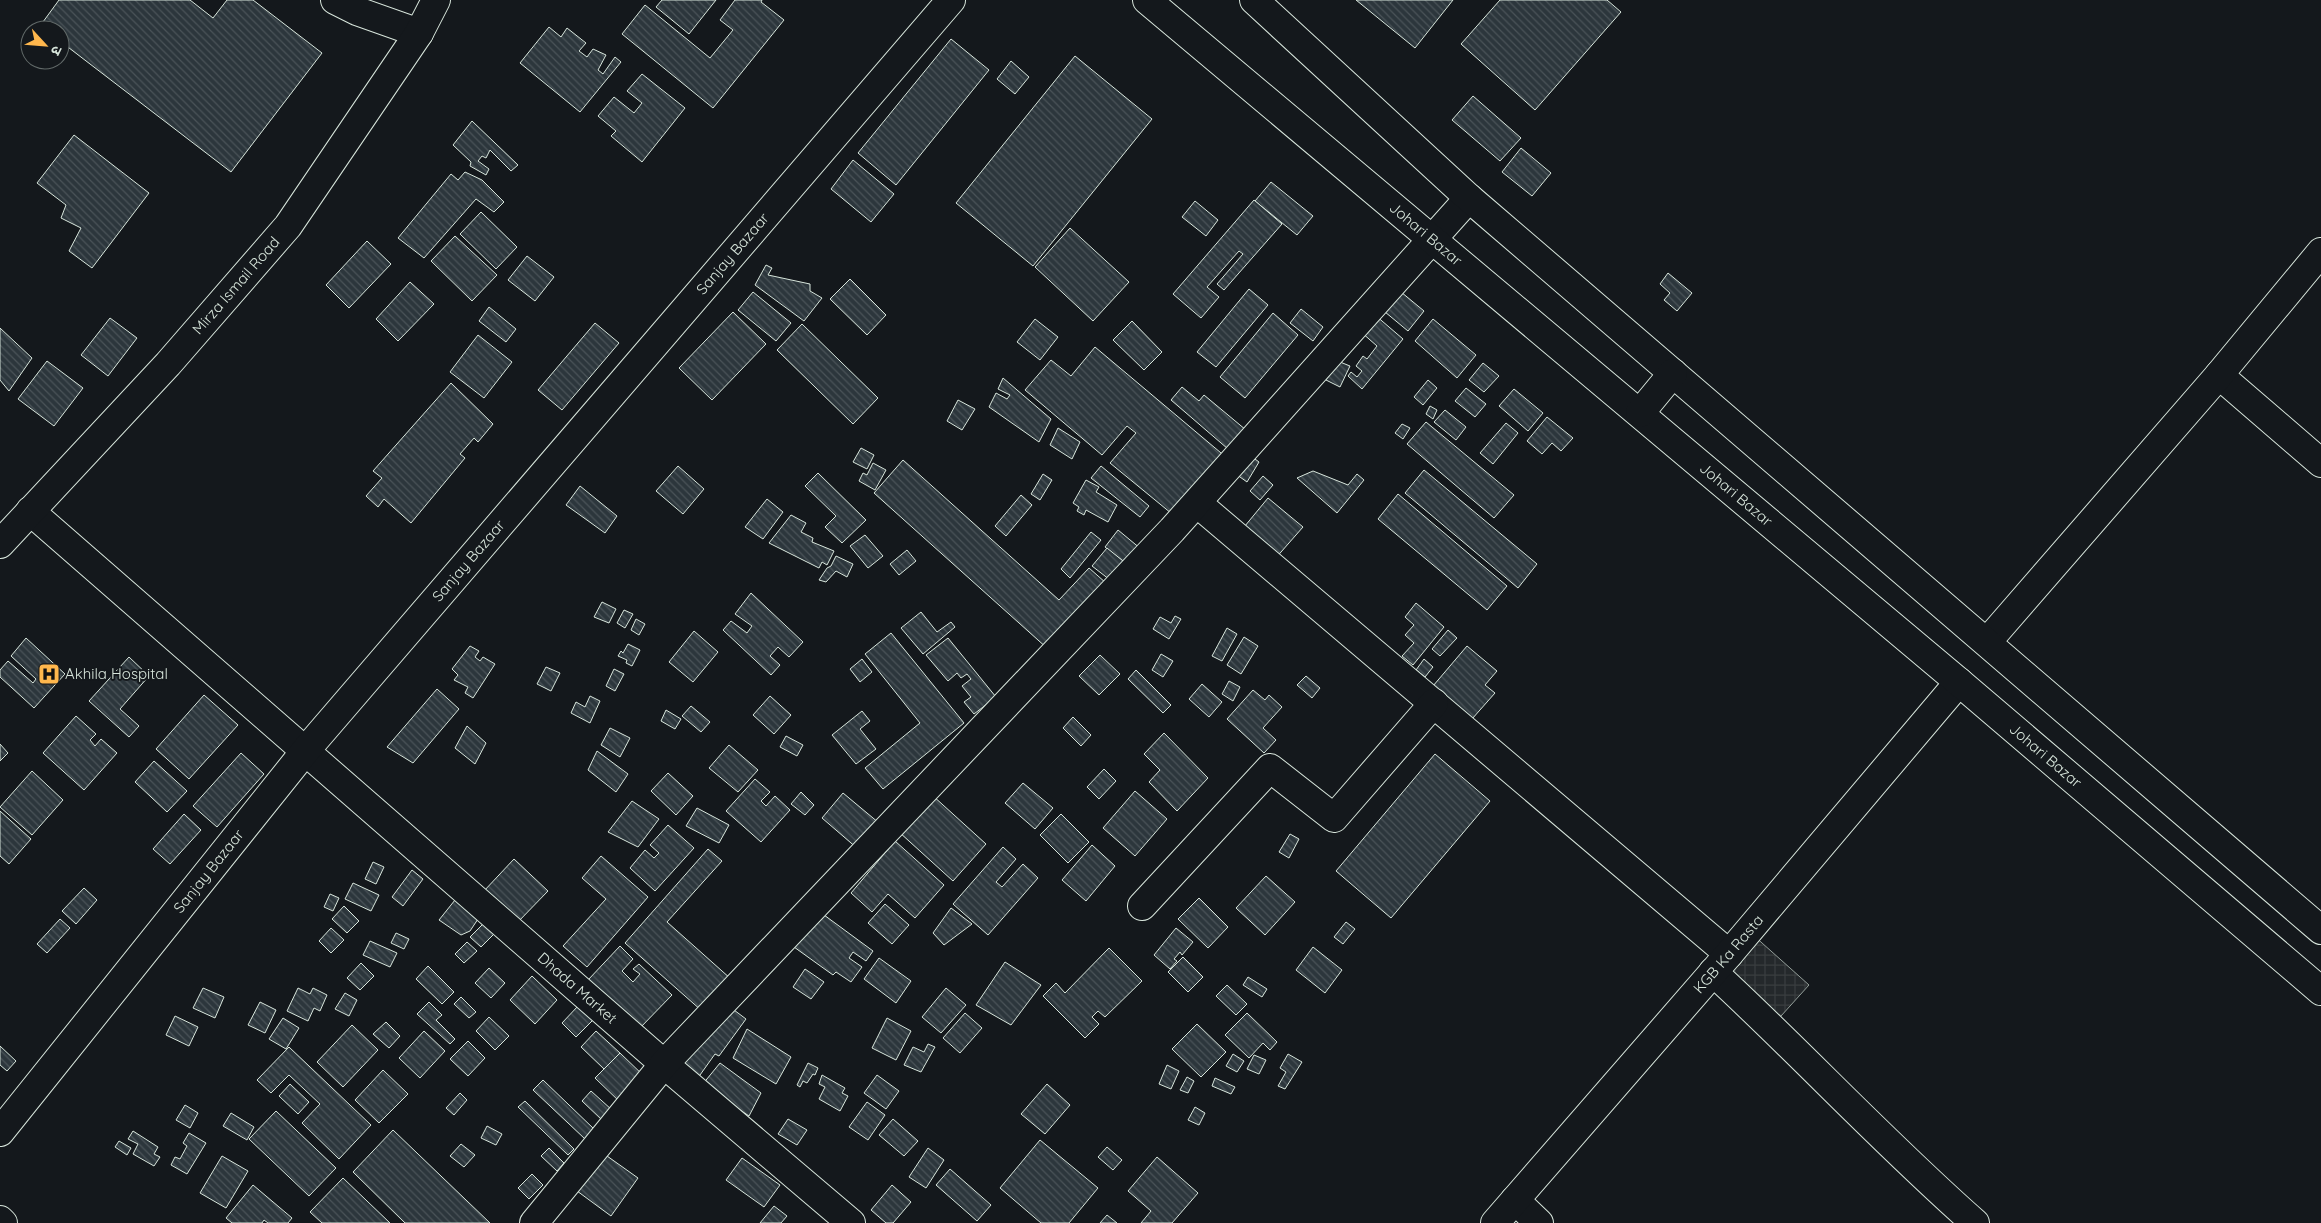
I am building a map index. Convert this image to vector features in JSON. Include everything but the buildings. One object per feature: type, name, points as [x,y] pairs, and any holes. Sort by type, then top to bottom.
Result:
[{"type":"main road","points":[[335,0],[357,11],[420,32]]},
{"type":"main road","name":"Mirza Ismail Road","points":[[0,544],[168,364],[288,226],[420,32],[436,0]]},
{"type":"main road","name":"Sanjay Bazaar","points":[[0,1132],[306,750],[951,0]]},
{"type":"main road","name":"Johari Bazar","points":[[1147,0],[1959,682],[2321,991]]},
{"type":"main road","points":[[1254,0],[1468,198],[2321,930]]},
{"type":"main road","points":[[534,1223],[664,1064],[1197,503],[1468,198]]},
{"type":"main road","points":[[1987,642],[2219,375],[2321,252]]},
{"type":"main road","points":[[1640,413],[1673,373]]},
{"type":"main road","points":[[2219,375],[2321,464]]},
{"type":"main road","points":[[1197,503],[1434,702],[1721,963],[1772,1026],[1918,1172],[1975,1223]]},
{"type":"main road","name":"Dhada Market","points":[[30,511],[664,1064],[852,1223]]},
{"type":"main road","name":"KGB Ka Rasta","points":[[1495,1223],[1721,963],[1959,682]]},
{"type":"main road","points":[[1142,906],[1270,768],[1334,818],[1434,702]]},
{"type":"main road","points":[[1515,1200],[1539,1223]]},
{"type":"main road","points":[[0,1220],[3,1223]]},
{"type":"shaded area","points":[[1743,926],[1809,985],[1772,1026],[1702,973]]},
{"type":"place","name":"Akhila Hospital","points":[[49,674]]}]
